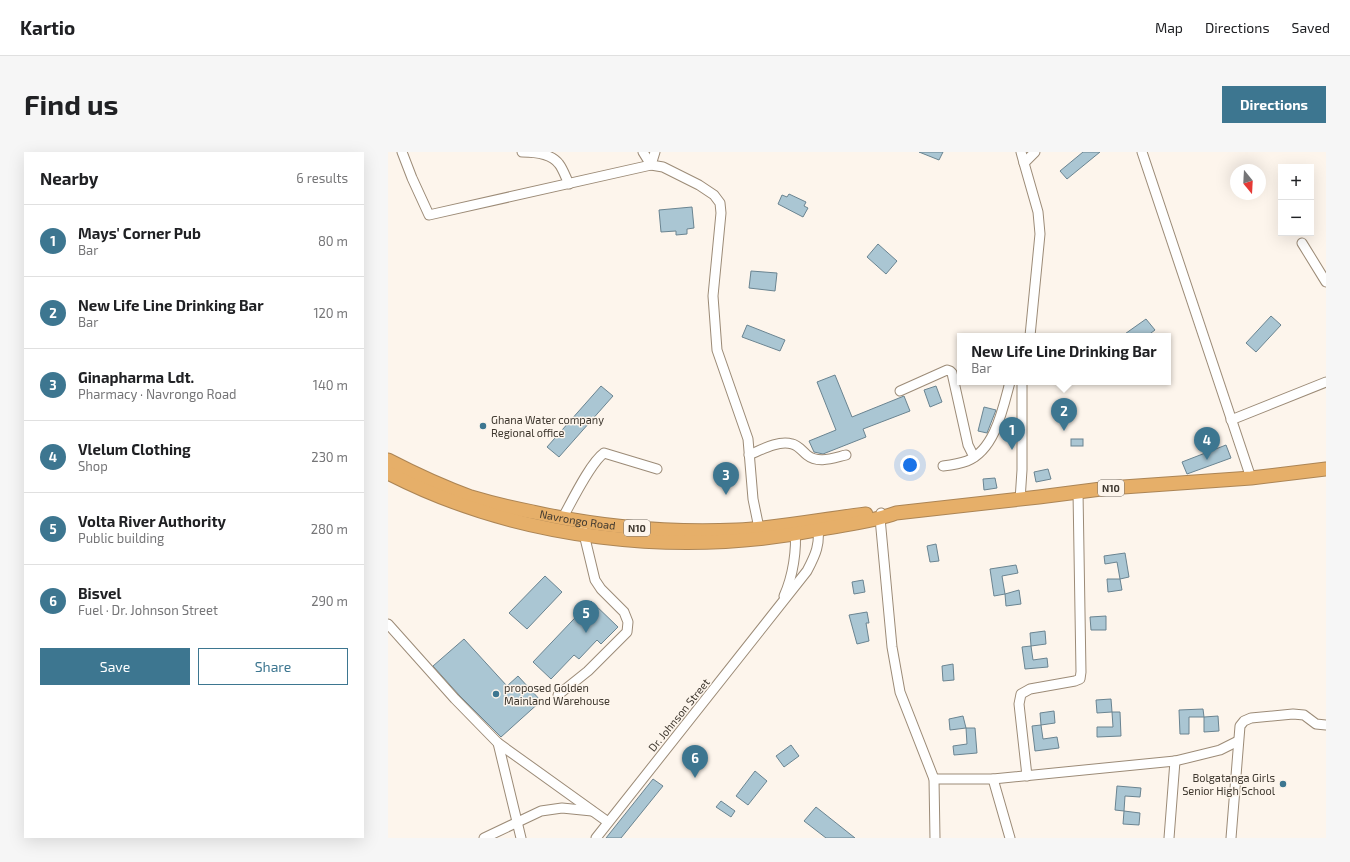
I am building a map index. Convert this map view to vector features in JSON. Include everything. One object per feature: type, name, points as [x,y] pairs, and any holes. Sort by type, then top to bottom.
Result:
[{"type":"highway","name":"Navrongo Road","points":[[388,460],[434,482],[471,496],[505,506],[562,519],[582,528],[630,540],[692,542],[760,539],[795,529],[881,515],[1020,500]]},
{"type":"highway","name":"N10","points":[[1020,500],[1160,483],[1250,478],[1326,468]]},
{"type":"highway","name":"Navrongo Road","points":[[388,473],[414,487],[465,506],[522,523],[582,528],[623,527],[665,530],[738,530],[759,528],[795,529]]},
{"type":"street","points":[[402,152],[429,215],[651,166],[663,167],[699,185],[714,195],[720,203],[721,213],[713,296],[717,350],[748,439],[753,499],[759,528]]},
{"type":"street","points":[[522,152],[547,155],[553,159],[558,163],[569,184]]},
{"type":"street","points":[[643,152],[651,166]]},
{"type":"street","points":[[651,166],[655,152]]},
{"type":"street","points":[[1021,152],[1038,212],[1040,234],[1030,333]]},
{"type":"street","points":[[1024,163],[1035,152]]},
{"type":"street","points":[[1142,152],[1250,478]]},
{"type":"street","points":[[1302,243],[1326,282]]},
{"type":"street","points":[[900,391],[947,370],[950,371],[952,373],[968,445],[974,457]]},
{"type":"street","points":[[1231,420],[1326,382]]},
{"type":"street","points":[[943,466],[967,461],[986,447],[999,423],[1009,385]]},
{"type":"street","points":[[1020,500],[1022,470],[1022,385]]},
{"type":"street","points":[[749,455],[775,444],[790,443],[809,457],[825,461],[846,455]]},
{"type":"street","points":[[562,519],[574,496],[599,456],[604,453],[657,469]]},
{"type":"street","points":[[1027,776],[1019,704],[1021,694],[1030,689],[1080,679],[1078,492]]},
{"type":"street","points":[[881,515],[892,647],[900,692],[934,779],[936,838]]},
{"type":"street","name":"Dr. Johnson Street","points":[[596,838],[807,571],[817,551],[819,536],[818,525]]},
{"type":"street","points":[[558,695],[588,671],[627,632],[628,622],[624,612],[601,589],[595,580],[582,528]]},
{"type":"street","name":"Dr. Johnson Street","points":[[780,607],[791,579],[795,529]]},
{"type":"street","points":[[388,624],[455,699],[498,743],[608,822]]},
{"type":"street","points":[[1231,838],[1238,741],[1240,726],[1244,721],[1251,718],[1292,714],[1304,715],[1316,724],[1326,725]]},
{"type":"street","points":[[934,779],[992,779],[1175,761],[1220,750],[1238,741]]},
{"type":"street","points":[[498,743],[521,838]]},
{"type":"street","points":[[1170,838],[1175,761]]},
{"type":"street","points":[[992,779],[1010,838]]},
{"type":"street","points":[[484,838],[541,810],[562,808],[594,812]]},
{"type":"building","points":[[919,152],[943,152],[939,160]]},
{"type":"building","points":[[1083,152],[1100,152],[1067,179],[1060,171]]},
{"type":"building","points":[[789,194],[806,202],[804,206],[808,208],[803,217],[778,204],[782,195],[787,197]]},
{"type":"building","points":[[692,207],[694,228],[687,229],[687,234],[676,235],[676,231],[661,232],[659,210]]},
{"type":"building","points":[[878,244],[897,261],[886,274],[867,257]]},
{"type":"building","points":[[751,271],[777,273],[775,291],[749,288]]},
{"type":"building","points":[[1271,316],[1281,325],[1256,352],[1246,343]]},
{"type":"building","points":[[1146,319],[1155,330],[1151,333],[1126,333]]},
{"type":"building","points":[[747,325],[785,340],[780,351],[742,337]]},
{"type":"building","points":[[835,375],[852,417],[904,396],[910,411],[863,429],[866,437],[823,454],[814,452],[809,441],[836,430],[817,382]]},
{"type":"building","points":[[601,386],[613,396],[559,457],[547,447]]},
{"type":"building","points":[[936,386],[942,402],[930,407],[924,390]]},
{"type":"building","points":[[984,407],[996,410],[987,433],[978,431]]},
{"type":"building","points":[[1071,439],[1083,439],[1083,446],[1071,446]]},
{"type":"building","points":[[1226,445],[1231,458],[1187,474],[1182,462]]},
{"type":"building","points":[[1048,469],[1051,479],[1036,482],[1034,472]]},
{"type":"building","points":[[995,478],[997,488],[984,490],[983,479]]},
{"type":"building","points":[[936,544],[939,561],[930,562],[927,546]]},
{"type":"building","points":[[1125,553],[1129,577],[1120,579],[1117,562],[1105,564],[1104,556]]},
{"type":"building","points":[[1016,565],[1018,573],[1002,576],[1005,594],[994,596],[990,569]]},
{"type":"building","points":[[545,576],[562,592],[527,629],[509,613]]},
{"type":"building","points":[[1107,579],[1120,579],[1122,590],[1108,592]]},
{"type":"building","points":[[863,580],[865,592],[854,594],[852,582]]},
{"type":"building","points":[[1019,590],[1021,604],[1006,606],[1005,594]]},
{"type":"building","points":[[591,601],[618,627],[601,644],[597,640],[579,659],[574,655],[551,679],[533,662]]},
{"type":"building","points":[[867,612],[869,623],[866,623],[869,641],[857,644],[849,615]]},
{"type":"building","points":[[1106,616],[1106,630],[1091,630],[1090,617]]},
{"type":"building","points":[[1045,631],[1046,644],[1031,646],[1030,633]]},
{"type":"building","name":"proposed Golden Mainland Warehouse","points":[[464,639],[507,686],[518,676],[541,701],[501,737],[459,695],[433,666]]},
{"type":"building","points":[[1031,646],[1033,660],[1047,658],[1048,667],[1025,669],[1022,647]]},
{"type":"building","points":[[953,664],[954,680],[943,681],[942,666]]},
{"type":"building","points":[[1111,699],[1112,712],[1097,713],[1096,700]]},
{"type":"building","points":[[1203,709],[1204,717],[1189,717],[1189,734],[1180,734],[1179,710]]},
{"type":"building","points":[[1054,711],[1055,723],[1041,725],[1040,713]]},
{"type":"building","points":[[1112,712],[1120,712],[1121,736],[1097,737],[1097,727],[1113,727]]},
{"type":"building","points":[[963,716],[966,728],[950,730],[949,719]]},
{"type":"building","points":[[1218,716],[1219,731],[1204,732],[1204,717]]},
{"type":"building","points":[[1041,725],[1043,739],[1057,737],[1059,748],[1035,751],[1032,726]]},
{"type":"building","points":[[966,728],[975,728],[977,753],[954,755],[953,746],[967,744]]},
{"type":"building","points":[[791,745],[799,756],[784,767],[776,756]]},
{"type":"building","points":[[755,771],[767,781],[748,805],[736,796]]},
{"type":"building","points":[[653,779],[663,786],[621,838],[606,838]]},
{"type":"building","points":[[1117,786],[1141,788],[1140,797],[1125,796],[1124,811],[1115,810]]},
{"type":"building","points":[[721,801],[735,811],[731,817],[716,807]]},
{"type":"building","points":[[816,807],[855,838],[826,838],[804,821]]},
{"type":"building","points":[[1124,811],[1140,813],[1139,825],[1123,824]]},
{"type":"place","name":"Ghana Water company Regional office","points":[[483,426]]},
{"type":"place","name":"New Life Line Drinking Bar","points":[[1064,431]]},
{"type":"place","name":"Mays' Corner Pub","points":[[1012,450]]},
{"type":"place","name":"Vlelum Clothing","points":[[1207,460]]},
{"type":"place","name":"Ginapharma Ldt.","points":[[726,495]]},
{"type":"place","name":"Volta River Authority","points":[[586,633]]},
{"type":"place","name":"proposed Golden Mainland Warehouse","points":[[496,694]]},
{"type":"place","name":"Bisvel","points":[[695,778]]},
{"type":"place","name":"Bolgatanga Girls Senior High School","points":[[1283,784]]}]
